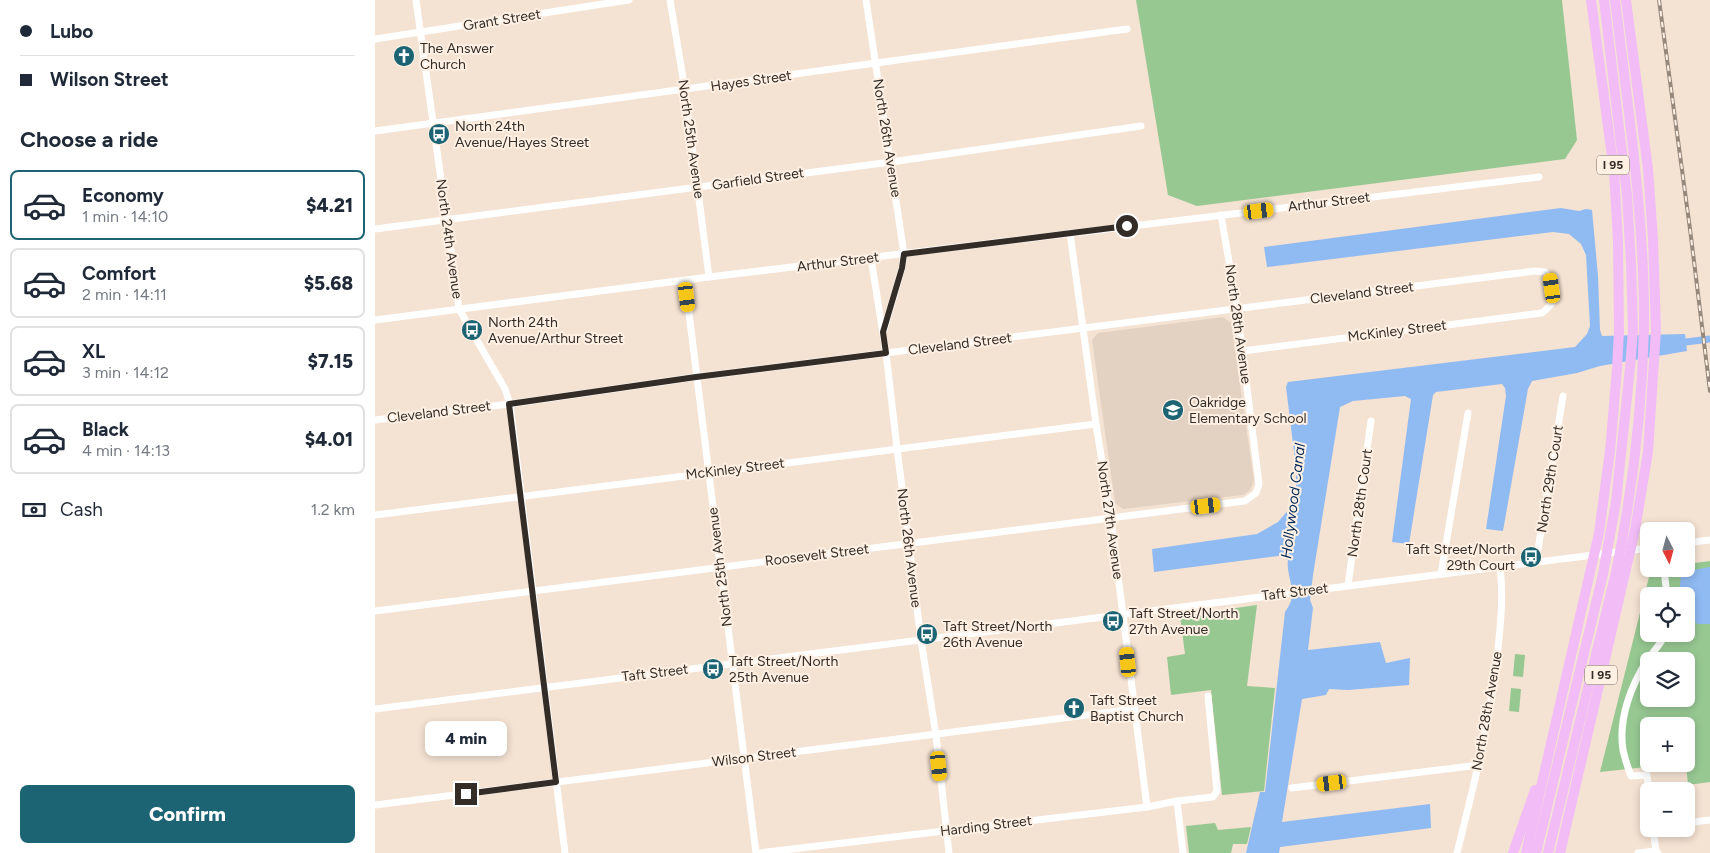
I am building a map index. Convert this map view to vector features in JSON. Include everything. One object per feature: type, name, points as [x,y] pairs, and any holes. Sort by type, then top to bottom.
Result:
[{"type":"highway","name":"I 95","points":[[1526,853],[1599,533],[1610,451],[1617,369],[1619,331],[1618,241],[1613,171],[1591,0]]},
{"type":"highway","points":[[1536,853],[1611,534],[1621,464],[1633,330],[1627,195],[1603,0]]},
{"type":"highway","points":[[1548,853],[1621,572],[1624,532],[1636,442],[1643,329],[1639,210],[1615,0]]},
{"type":"highway","name":"I 95","points":[[1560,853],[1621,572],[1635,530],[1647,452],[1654,364],[1656,330],[1649,169],[1626,0]]},
{"type":"highway","points":[[1513,853],[1531,800],[1544,771]]},
{"type":"highway","points":[[1565,853],[1576,778]]},
{"type":"street","name":"North 24th Avenue","points":[[417,0],[459,309],[505,389],[509,404],[565,853]]},
{"type":"street","name":"Grant Street","points":[[375,39],[629,0]]},
{"type":"street","name":"North 25th Avenue","points":[[670,0],[685,90],[709,277]]},
{"type":"street","name":"North 26th Avenue","points":[[866,0],[904,254],[902,268],[883,332]]},
{"type":"street","name":"Hayes Street","points":[[375,131],[1127,29]]},
{"type":"street","name":"Garfield Street","points":[[375,229],[891,162],[1141,126]]},
{"type":"street","name":"Arthur Street","points":[[375,320],[709,277],[1539,177]]},
{"type":"street","name":"North 28th Avenue","points":[[1221,215],[1237,308],[1259,484],[1256,493]]},
{"type":"street","name":"North 27th Avenue","points":[[1070,233],[1111,518],[1147,807]]},
{"type":"street","name":"North 26th Avenue","points":[[871,258],[886,353],[921,640],[936,735],[949,853]]},
{"type":"street","name":"Cleveland Street","points":[[375,420],[509,404],[696,377],[1535,271],[1545,272],[1550,277],[1553,300],[1551,306]]},
{"type":"street","name":"North 25th Avenue","points":[[685,281],[719,568],[757,853]]},
{"type":"street","name":"McKinley Street","points":[[1242,351],[1542,313],[1551,306]]},
{"type":"street","name":"North 29th Court","points":[[1536,562],[1563,396]]},
{"type":"street","points":[[1441,574],[1468,413]]},
{"type":"street","name":"North 28th Court","points":[[1348,585],[1371,421]]},
{"type":"street","name":"McKinley Street","points":[[375,515],[1096,424]]},
{"type":"street","name":"Roosevelt Street","points":[[375,611],[1245,501],[1256,493]]},
{"type":"street","points":[[1695,541],[1710,540]]},
{"type":"street","name":"Taft Street","points":[[375,709],[1640,549]]},
{"type":"street","name":"North 28th Avenue","points":[[1457,853],[1479,765],[1493,692],[1502,598],[1500,568]]},
{"type":"street","points":[[1648,782],[1647,775],[1631,776],[1623,746],[1622,733],[1627,707],[1634,686],[1661,642]]},
{"type":"street","name":"Harding Street","points":[[757,853],[1147,807],[1213,797],[1217,791],[1208,696]]},
{"type":"street","name":"Wilson Street","points":[[375,805],[1134,709]]},
{"type":"street","points":[[1292,788],[1479,765]]},
{"type":"street","points":[[1177,801],[1183,853]]},
{"type":"street","points":[[1695,822],[1710,820]]},
{"type":"street","points":[[1637,853],[1657,852],[1654,837]]},
{"type":"shaded area","name":"Oakridge Elementary School","points":[[1223,317],[1231,323],[1254,480],[1252,486],[1243,495],[1123,509],[1115,503],[1092,340],[1098,333]]},
{"type":"green space","points":[[1136,0],[1562,0],[1577,140],[1565,159],[1197,206],[1168,195]]},
{"type":"green space","points":[[1710,561],[1710,782],[1695,784],[1695,782],[1688,782],[1687,772],[1695,772],[1695,717],[1640,717],[1640,768],[1600,772],[1640,613],[1640,642],[1695,642],[1695,587],[1646,587],[1649,578],[1695,578],[1695,563]]},
{"type":"green space","points":[[1257,605],[1247,686],[1275,688],[1264,791],[1222,795],[1211,690],[1171,695],[1167,657],[1185,654],[1180,616]]},
{"type":"green space","points":[[1515,654],[1525,655],[1523,677],[1513,676]]},
{"type":"green space","points":[[1511,688],[1521,689],[1519,712],[1509,711]]},
{"type":"green space","points":[[1215,823],[1218,830],[1251,827],[1247,844],[1233,844],[1231,853],[1189,853],[1186,826]]},
{"type":"water","points":[[1561,208],[1579,211],[1592,210],[1598,276],[1600,330],[1602,336],[1685,334],[1687,351],[1600,366],[1577,373],[1532,381],[1528,389],[1503,531],[1486,529],[1506,396],[1505,388],[1502,384],[1436,392],[1433,395],[1409,544],[1392,542],[1411,399],[1405,396],[1353,401],[1340,407],[1313,575],[1310,600],[1313,608],[1308,650],[1380,642],[1386,663],[1410,658],[1409,685],[1348,690],[1329,689],[1326,695],[1302,699],[1282,822],[1430,804],[1431,828],[1280,847],[1279,853],[1246,853],[1260,792],[1265,792],[1285,612],[1292,596],[1288,560],[1278,556],[1154,572],[1152,549],[1257,534],[1278,522],[1291,507],[1296,492],[1296,468],[1286,387],[1288,382],[1575,347],[1587,334],[1590,326],[1586,255],[1581,244],[1569,234],[1553,232],[1267,267],[1264,247]]},
{"type":"water","points":[[1710,567],[1710,624],[1697,624],[1695,621],[1695,587],[1680,587],[1681,578],[1695,578],[1695,570]]},
{"type":"waterway","name":"Hollywood Canal","points":[[1678,343],[1710,339]]},
{"type":"railway","points":[[1659,0],[1710,391]]},
{"type":"place","name":"The Answer Church","points":[[404,56]]},
{"type":"place","name":"North 24th Avenue/Hayes Street","points":[[439,134]]},
{"type":"place","name":"North 24th Avenue/Arthur Street","points":[[472,330]]},
{"type":"place","name":"Oakridge Elementary School","points":[[1173,410]]},
{"type":"place","name":"Taft Street/North 29th Court","points":[[1531,557]]},
{"type":"place","name":"Taft Street/North 27th Avenue","points":[[1113,621]]},
{"type":"place","name":"Taft Street/North 26th Avenue","points":[[927,634]]},
{"type":"place","name":"Taft Street/North 25th Avenue","points":[[713,669]]},
{"type":"place","name":"Taft Street Baptist Church","points":[[1074,708]]},
{"type":"route","points":[[466,794],[556,782],[509,404],[696,377],[886,353],[883,332],[902,268],[904,254],[1127,226]]}]
